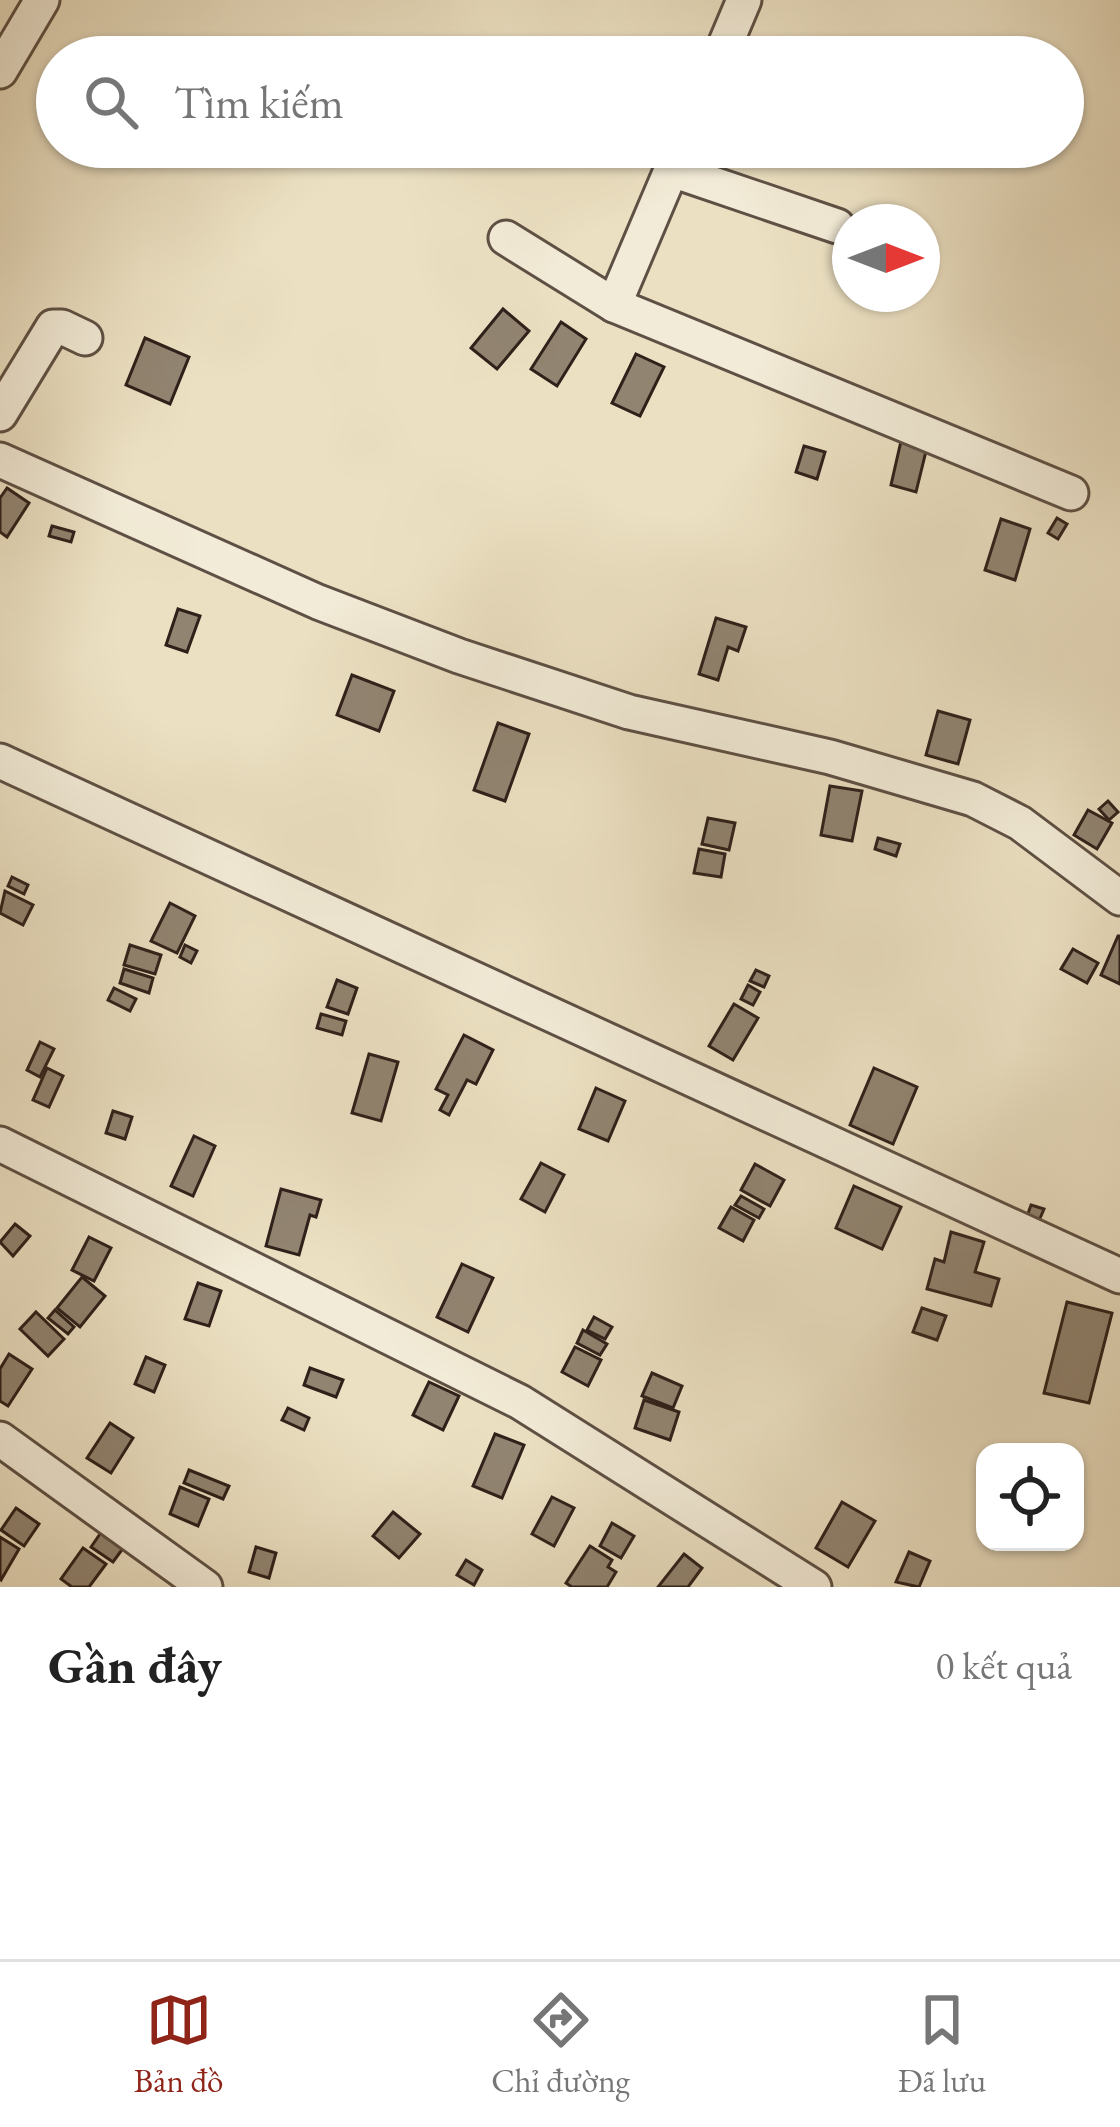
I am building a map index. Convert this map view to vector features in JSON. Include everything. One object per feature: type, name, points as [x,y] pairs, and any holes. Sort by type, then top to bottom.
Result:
[{"type":"street","points":[[0,71],[42,0]]},
{"type":"street","points":[[729,36],[745,0]]},
{"type":"street","points":[[614,305],[672,168]]},
{"type":"street","points":[[700,168],[832,223]]},
{"type":"street","points":[[506,238],[614,305],[1071,493]]},
{"type":"street","points":[[0,414],[53,327],[85,338]]},
{"type":"street","points":[[0,460],[239,568],[459,656],[628,712],[830,757],[973,799],[1019,823],[1120,898]]},
{"type":"street","points":[[0,761],[1120,1276]]},
{"type":"street","points":[[0,1144],[520,1402],[814,1587]]},
{"type":"street","points":[[0,1439],[205,1587]]},
{"type":"building","points":[[503,309],[529,331],[497,369],[471,348]]},
{"type":"building","points":[[561,322],[586,339],[557,386],[531,369]]},
{"type":"building","points":[[145,338],[189,357],[170,404],[126,385]]},
{"type":"building","points":[[636,354],[664,367],[640,416],[612,403]]},
{"type":"building","points":[[901,441],[927,447],[916,492],[891,485]]},
{"type":"building","points":[[804,446],[825,452],[817,479],[796,472]]},
{"type":"building","points":[[7,488],[29,503],[7,537],[0,532],[0,498]]},
{"type":"building","points":[[1057,518],[1067,524],[1058,539],[1048,533]]},
{"type":"building","points":[[1001,519],[1030,529],[1015,580],[985,570]]},
{"type":"building","points":[[52,526],[74,532],[71,542],[49,536]]},
{"type":"building","points":[[178,609],[200,616],[187,652],[166,645]]},
{"type":"building","points":[[716,618],[746,627],[738,651],[728,647],[718,680],[699,674]]},
{"type":"building","points":[[352,675],[394,691],[379,731],[337,715]]},
{"type":"building","points":[[938,711],[970,720],[958,764],[926,755]]},
{"type":"building","points":[[498,723],[529,734],[505,801],[474,790]]},
{"type":"building","points":[[830,786],[862,791],[852,841],[821,835]]},
{"type":"building","points":[[1108,801],[1118,812],[1109,820],[1099,809]]},
{"type":"building","points":[[1088,810],[1112,823],[1097,849],[1074,835]]},
{"type":"building","points":[[708,818],[735,823],[729,850],[702,844]]},
{"type":"building","points":[[878,838],[900,844],[896,856],[875,849]]},
{"type":"building","points":[[699,849],[725,854],[721,877],[694,873]]},
{"type":"building","points":[[12,877],[28,885],[24,894],[8,886]]},
{"type":"building","points":[[5,891],[33,905],[23,925],[0,913]]},
{"type":"building","points":[[170,903],[195,916],[177,953],[151,941]]},
{"type":"building","points":[[1120,936],[1120,984],[1101,975]]},
{"type":"building","points":[[130,945],[161,955],[155,974],[124,965]]},
{"type":"building","points":[[185,945],[197,951],[191,963],[180,957]]},
{"type":"building","points":[[1073,949],[1098,963],[1087,983],[1061,969]]},
{"type":"building","points":[[124,969],[153,978],[149,993],[120,983]]},
{"type":"building","points":[[756,970],[769,976],[764,987],[750,981]]},
{"type":"building","points":[[337,980],[357,988],[348,1014],[327,1007]]},
{"type":"building","points":[[748,985],[760,992],[753,1005],[741,999]]},
{"type":"building","points":[[114,988],[136,999],[130,1011],[108,1000]]},
{"type":"building","points":[[734,1004],[758,1018],[733,1060],[709,1046]]},
{"type":"building","points":[[321,1014],[346,1021],[342,1035],[317,1028]]},
{"type":"building","points":[[464,1035],[493,1050],[476,1084],[467,1080],[449,1115],[440,1110],[448,1095],[436,1089]]},
{"type":"building","points":[[40,1042],[54,1049],[40,1077],[27,1070]]},
{"type":"building","points":[[369,1054],[398,1062],[381,1121],[352,1113]]},
{"type":"building","points":[[47,1068],[63,1076],[49,1107],[33,1100]]},
{"type":"building","points":[[874,1068],[917,1087],[893,1144],[850,1125]]},
{"type":"building","points":[[596,1088],[625,1101],[608,1141],[579,1129]]},
{"type":"building","points":[[113,1111],[132,1117],[125,1139],[106,1133]]},
{"type":"building","points":[[194,1136],[215,1146],[193,1196],[171,1186]]},
{"type":"building","points":[[541,1163],[564,1175],[545,1212],[521,1199]]},
{"type":"building","points":[[755,1164],[784,1180],[770,1206],[741,1190]]},
{"type":"building","points":[[854,1186],[901,1207],[882,1249],[836,1228]]},
{"type":"building","points":[[281,1189],[321,1200],[316,1217],[310,1215],[299,1255],[266,1246]]},
{"type":"building","points":[[741,1196],[764,1209],[759,1218],[735,1205]]},
{"type":"building","points":[[1031,1205],[1044,1209],[1038,1223],[1026,1219]]},
{"type":"building","points":[[731,1207],[754,1220],[743,1241],[719,1228]]},
{"type":"building","points":[[15,1224],[30,1236],[13,1256],[0,1242]]},
{"type":"building","points":[[951,1232],[984,1242],[975,1272],[999,1279],[991,1306],[927,1289],[935,1259],[944,1262]]},
{"type":"building","points":[[89,1237],[111,1248],[94,1281],[72,1270]]},
{"type":"building","points":[[462,1264],[493,1278],[468,1332],[437,1317]]},
{"type":"building","points":[[82,1277],[105,1296],[80,1327],[57,1308]]},
{"type":"building","points":[[198,1283],[221,1291],[209,1326],[185,1319]]},
{"type":"building","points":[[1067,1302],[1112,1313],[1089,1403],[1044,1393]]},
{"type":"building","points":[[922,1308],[946,1316],[937,1340],[913,1332]]},
{"type":"building","points":[[55,1310],[74,1327],[68,1334],[48,1318]]},
{"type":"building","points":[[36,1312],[64,1339],[48,1356],[20,1329]]},
{"type":"building","points":[[594,1317],[612,1327],[605,1339],[587,1330]]},
{"type":"building","points":[[583,1330],[607,1344],[600,1355],[577,1343]]},
{"type":"building","points":[[575,1347],[601,1360],[588,1386],[562,1372]]},
{"type":"building","points":[[9,1354],[32,1369],[8,1406],[0,1401],[0,1369]]},
{"type":"building","points":[[146,1357],[165,1365],[154,1392],[135,1384]]},
{"type":"building","points":[[310,1368],[343,1380],[336,1397],[304,1385]]},
{"type":"building","points":[[652,1373],[682,1386],[673,1408],[642,1396]]},
{"type":"building","points":[[429,1382],[459,1396],[443,1430],[413,1415]]},
{"type":"building","points":[[644,1400],[679,1412],[670,1440],[635,1428]]},
{"type":"building","points":[[288,1408],[309,1418],[304,1430],[282,1420]]},
{"type":"building","points":[[110,1423],[133,1438],[111,1473],[87,1458]]},
{"type":"building","points":[[495,1434],[524,1445],[502,1498],[473,1486]]},
{"type":"building","points":[[189,1470],[229,1486],[223,1499],[184,1483]]},
{"type":"building","points":[[180,1487],[209,1499],[198,1526],[170,1514]]},
{"type":"building","points":[[552,1497],[574,1508],[554,1546],[532,1534]]},
{"type":"building","points":[[842,1502],[875,1521],[848,1567],[816,1548]]},
{"type":"building","points":[[16,1508],[39,1524],[24,1546],[1,1530]]},
{"type":"building","points":[[393,1512],[420,1534],[399,1558],[373,1536]]},
{"type":"building","points":[[612,1523],[634,1536],[621,1558],[600,1546]]},
{"type":"building","points":[[102,1531],[124,1547],[113,1562],[91,1547]]},
{"type":"building","points":[[0,1537],[19,1549],[1,1580],[0,1579]]},
{"type":"building","points":[[590,1546],[612,1560],[608,1567],[616,1572],[607,1587],[572,1587],[566,1583]]},
{"type":"building","points":[[256,1547],[276,1553],[269,1578],[249,1572]]},
{"type":"building","points":[[83,1548],[106,1564],[89,1587],[72,1587],[61,1579]]},
{"type":"building","points":[[909,1552],[930,1561],[919,1587],[896,1582]]},
{"type":"building","points":[[684,1554],[702,1568],[688,1587],[658,1587]]},
{"type":"building","points":[[466,1560],[482,1570],[474,1585],[457,1575]]}]
